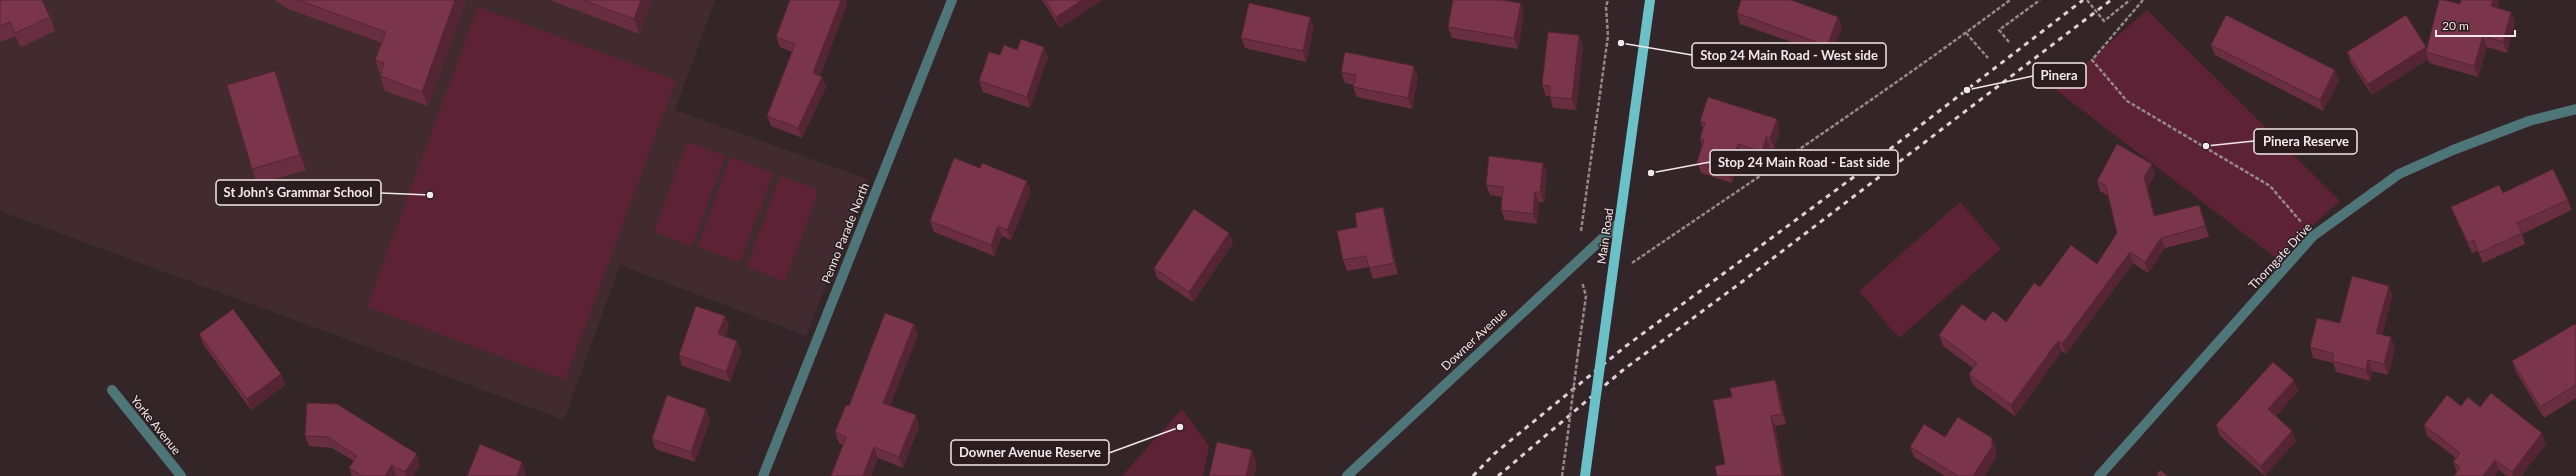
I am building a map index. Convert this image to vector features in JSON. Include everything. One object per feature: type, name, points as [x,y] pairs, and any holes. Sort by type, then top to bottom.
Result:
[{"type":"main road","name":"Main Road","points":[[1585,476],[1650,0]]},
{"type":"street","name":"Penno Parade North","points":[[763,476],[952,0]]},
{"type":"street","name":"Thorngate Drive","points":[[2098,476],[2313,236],[2399,174],[2453,150],[2529,121],[2576,109]]},
{"type":"street","name":"Downer Avenue","points":[[1347,476],[1619,223]]},
{"type":"street","name":"Yorke Avenue","points":[[112,390],[181,476]]},
{"type":"path","points":[[1562,476],[1586,296],[1578,260],[1608,36],[1606,7],[1608,0]]},
{"type":"path","points":[[1612,277],[1728,196],[1786,160],[1966,33],[2010,0]]},
{"type":"path","points":[[2009,42],[1999,30],[2040,0]]},
{"type":"path","points":[[2087,0],[2104,21],[2130,0]]},
{"type":"path","points":[[2143,0],[2092,60],[2127,101],[2270,186],[2313,236]]},
{"type":"path","points":[[1966,33],[1988,58]]},
{"type":"shaded area","points":[[0,0],[715,0],[675,110],[867,179],[806,336],[620,265],[564,420],[0,211]]},
{"type":"shaded area","points":[[478,7],[676,80],[565,380],[367,307]]},
{"type":"shaded area","points":[[2147,10],[2340,201],[2276,258],[2056,90]]},
{"type":"shaded area","points":[[687,142],[725,156],[692,246],[654,232]]},
{"type":"shaded area","points":[[730,157],[773,173],[740,262],[698,247]]},
{"type":"shaded area","points":[[780,176],[819,190],[785,281],[747,267]]},
{"type":"shaded area","points":[[1960,202],[2001,249],[1899,338],[1859,291]]},
{"type":"shaded area","points":[[1182,409],[1209,446],[1203,476],[1122,476]]},
{"type":"building","points":[[0,0],[42,0],[50,17],[15,33],[10,22],[0,26]]},
{"type":"building","points":[[298,0],[455,0],[422,92],[380,76],[384,63],[375,60],[386,32]]},
{"type":"building","points":[[583,0],[641,0],[634,19]]},
{"type":"building","points":[[790,0],[841,0],[813,73],[822,77],[798,128],[767,116],[795,44],[776,37]]},
{"type":"building","points":[[1045,0],[1082,0],[1056,17]]},
{"type":"building","points":[[1453,0],[1501,0],[1521,3],[1514,38],[1448,27]]},
{"type":"building","points":[[1741,0],[1791,0],[1838,17],[1827,46],[1737,13]]},
{"type":"building","points":[[2439,0],[2460,4],[2461,0],[2493,0],[2491,6],[2511,12],[2503,42],[2483,36],[2474,66],[2426,52]]},
{"type":"building","points":[[1249,3],[1310,17],[1303,51],[1241,38]]},
{"type":"building","points":[[2226,15],[2335,70],[2320,100],[2211,45]]},
{"type":"building","points":[[2406,15],[2426,47],[2368,84],[2347,52]]},
{"type":"building","points":[[1548,32],[1579,35],[1572,99],[1550,97],[1550,86],[1542,85]]},
{"type":"building","points":[[1021,39],[1044,47],[1027,97],[979,81],[989,52],[1000,55],[1004,45],[1017,50]]},
{"type":"building","points":[[1345,52],[1414,66],[1408,98],[1353,87],[1356,75],[1341,72]]},
{"type":"building","points":[[275,71],[300,155],[252,169],[227,85]]},
{"type":"building","points":[[1708,97],[1777,119],[1770,138],[1766,137],[1762,152],[1738,144],[1729,173],[1697,162],[1704,140],[1700,138],[1705,123],[1700,121]]},
{"type":"building","points":[[2117,144],[2152,164],[2144,177],[2154,216],[2199,205],[2205,226],[2161,238],[2145,262],[2130,252],[2062,344],[2058,341],[2011,405],[1969,374],[1977,363],[1939,335],[1962,304],[1985,321],[1993,311],[2006,322],[2034,283],[2040,287],[2071,245],[2097,264],[2117,233],[2106,186],[2097,181]]},
{"type":"building","points":[[1489,156],[1543,163],[1540,192],[1535,192],[1533,214],[1501,210],[1503,187],[1486,185]]},
{"type":"building","points":[[954,158],[980,168],[982,163],[1027,181],[1007,230],[998,226],[991,245],[930,221]]},
{"type":"building","points":[[2553,169],[2568,200],[2517,223],[2522,233],[2479,253],[2474,240],[2468,243],[2451,207],[2499,185],[2503,193]]},
{"type":"building","points":[[1383,207],[1394,263],[1369,268],[1366,256],[1343,260],[1337,231],[1357,227],[1355,213]]},
{"type":"building","points":[[1194,209],[1229,233],[1189,292],[1154,268]]},
{"type":"building","points":[[2352,276],[2389,286],[2376,333],[2391,337],[2384,364],[2368,360],[2366,370],[2332,361],[2334,354],[2310,347],[2317,318],[2340,323]]},
{"type":"building","points":[[696,306],[725,316],[718,334],[737,341],[726,372],[679,355]]},
{"type":"building","points":[[233,309],[281,374],[247,399],[199,334]]},
{"type":"building","points":[[885,313],[914,324],[883,403],[916,415],[899,457],[874,447],[863,476],[831,476],[846,437],[835,432],[846,405],[849,406]]},
{"type":"building","points":[[2575,324],[2576,385],[2540,407],[2512,361]]},
{"type":"building","points":[[2273,362],[2294,380],[2268,409],[2292,431],[2261,466],[2216,425]]},
{"type":"building","points":[[1775,380],[1782,414],[1771,416],[1782,475],[1717,476],[1715,466],[1725,464],[1713,400],[1732,397],[1730,388]]},
{"type":"building","points":[[2491,393],[2542,433],[2512,472],[2495,460],[2483,476],[2454,476],[2460,467],[2453,462],[2460,453],[2424,425],[2447,395],[2461,406],[2468,397],[2480,407]]},
{"type":"building","points":[[667,395],[706,409],[691,452],[652,439]]},
{"type":"building","points":[[307,403],[337,404],[417,454],[405,472],[392,465],[385,476],[362,476],[349,468],[357,456],[328,437],[305,436]]},
{"type":"building","points":[[1958,417],[1992,438],[1992,446],[1973,476],[1958,476],[1910,447],[1924,424],[1945,437]]},
{"type":"building","points":[[1217,442],[1252,450],[1246,476],[1209,476]]},
{"type":"building","points":[[480,444],[522,462],[517,476],[467,476]]},
{"type":"building","points":[[2160,470],[2168,476],[2156,476]]},
{"type":"railway","points":[[1473,476],[1494,454],[1626,346],[1855,176],[2083,0]]},
{"type":"railway","points":[[1498,476],[1623,370],[1747,278],[2111,0]]},
{"type":"place","name":"Stop 24 Main Road - West side","points":[[1621,43]]},
{"type":"place","name":"Pinera","points":[[1967,90]]},
{"type":"place","name":"Pinera Reserve","points":[[2206,146]]},
{"type":"place","name":"Stop 24 Main Road - East side","points":[[1651,173]]},
{"type":"place","name":"St John's Grammar School","points":[[430,195]]},
{"type":"place","name":"Downer Avenue Reserve","points":[[1180,427]]}]
